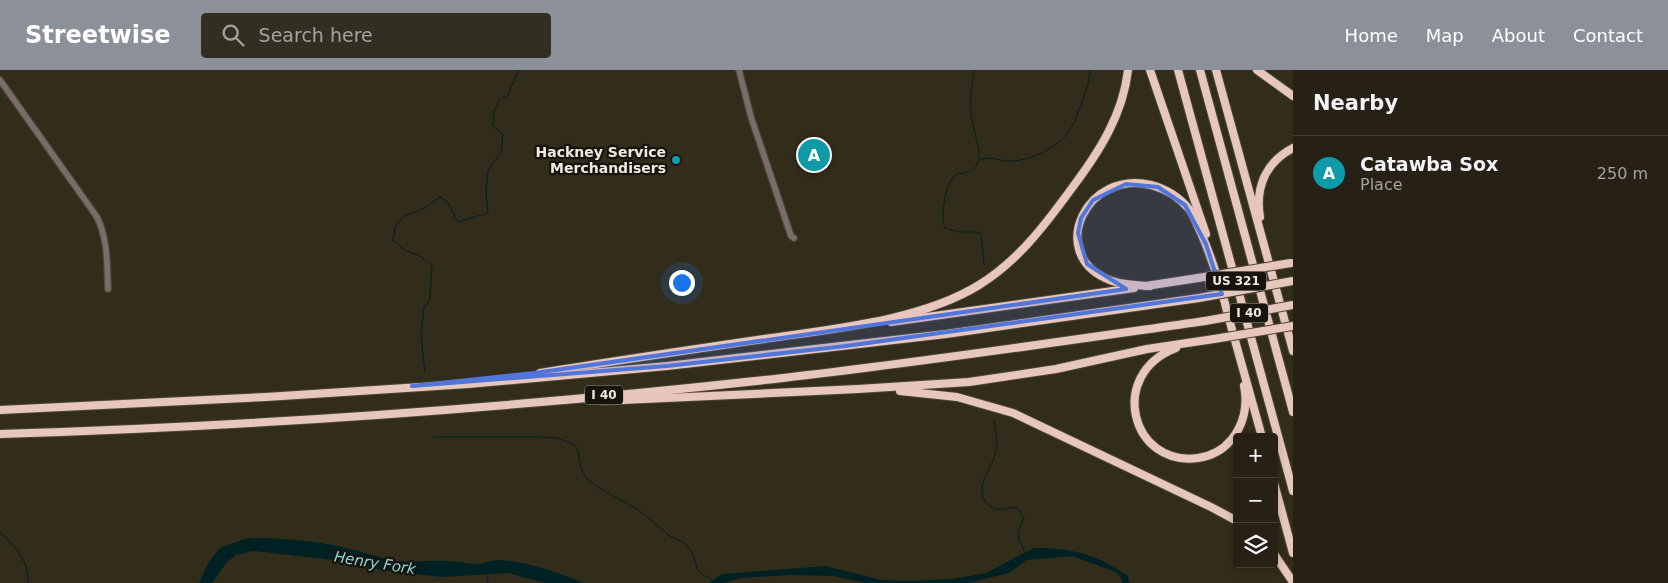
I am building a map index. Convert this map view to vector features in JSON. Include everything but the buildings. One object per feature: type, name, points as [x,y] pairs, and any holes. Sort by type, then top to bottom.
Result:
[{"type":"highway","points":[[849,326],[915,312],[952,299],[979,285],[1016,257],[1047,222],[1102,145],[1119,110],[1128,70]]},
{"type":"highway","points":[[1150,70],[1198,208],[1261,433]]},
{"type":"highway","name":"US 321","points":[[1178,70],[1293,491]]},
{"type":"highway","name":"US 321","points":[[1200,70],[1293,412]]},
{"type":"highway","points":[[1216,70],[1293,349]]},
{"type":"highway","points":[[1257,70],[1293,96]]},
{"type":"highway","points":[[1265,246],[1259,207],[1261,183],[1272,163],[1293,148]]},
{"type":"highway","points":[[1150,286],[1128,285],[1107,280],[1087,264],[1081,252],[1078,237],[1080,218],[1093,200],[1109,189],[1126,184],[1143,184],[1158,187],[1174,196],[1192,214],[1212,260]]},
{"type":"highway","points":[[412,386],[455,380],[534,374],[849,326],[1013,306],[1150,286],[1292,263]]},
{"type":"highway","name":"I 40","points":[[0,410],[203,401],[412,386],[468,384],[667,366],[964,331],[1199,298],[1293,282]]},
{"type":"highway","name":"I 40","points":[[0,434],[249,423],[580,398],[867,368],[1205,321],[1293,305]]},
{"type":"highway","points":[[580,398],[594,401],[858,389],[991,380],[1056,369],[1148,349],[1293,326]]},
{"type":"highway","points":[[1192,342],[1167,351],[1148,366],[1137,383],[1134,398],[1137,421],[1145,435],[1162,451],[1184,458],[1204,457],[1220,450],[1230,442],[1240,428],[1244,413],[1245,396],[1237,347]]},
{"type":"highway","points":[[858,389],[949,395],[1000,408],[1047,428],[1233,519]]},
{"type":"highway","points":[[1278,498],[1293,553]]},
{"type":"highway","points":[[1278,560],[1293,582]]},
{"type":"street","points":[[739,70],[751,117],[791,236],[794,238]]},
{"type":"street","points":[[0,80],[97,217],[104,232],[106,245],[108,290]]},
{"type":"highlighted area","points":[[1126,184],[1158,187],[1185,205],[1206,244],[1222,294],[846,346],[667,366],[412,386],[534,373],[1126,289],[1087,264],[1078,233],[1081,218],[1093,200]]},
{"type":"water","name":"Henry Fork","points":[[248,538],[319,543],[397,561],[451,561],[477,564],[496,560],[510,561],[542,568],[583,583],[546,583],[508,573],[442,577],[381,570],[344,561],[253,551],[236,555],[226,563],[212,583],[199,583],[209,562],[220,548]]},
{"type":"water","points":[[1034,548],[1060,549],[1095,558],[1128,576],[1129,583],[1122,583],[1122,579],[1116,572],[1072,556],[1027,560],[1009,573],[968,583],[866,583],[834,576],[790,575],[740,578],[724,583],[709,583],[722,574],[825,566],[882,580],[952,579],[986,573]]},
{"type":"waterway","points":[[425,373],[421,335],[424,308],[430,299],[432,265],[421,257],[403,249],[393,240],[395,227],[404,216],[425,208],[440,197],[447,201],[458,222],[488,213],[486,192],[488,170],[501,153],[503,134],[493,126],[494,112],[499,99],[507,96],[519,70]]},
{"type":"waterway","points":[[974,70],[971,107],[979,160],[973,170],[957,174],[949,183],[943,216],[945,228],[959,232],[981,233],[984,264]]},
{"type":"waterway","points":[[979,160],[987,158],[1009,161],[1022,160],[1048,150],[1055,145],[1073,125],[1085,93],[1090,70]]},
{"type":"waterway","points":[[994,419],[997,438],[995,457],[982,487],[983,494],[986,502],[994,508],[1017,507],[1024,518],[1018,532],[1018,537],[1025,553]]},
{"type":"waterway","points":[[433,437],[539,437],[556,438],[574,444],[578,451],[581,468],[587,479],[637,509],[670,536],[686,544],[692,552],[698,571],[710,578],[713,583]]},
{"type":"waterway","points":[[0,532],[24,561],[28,583]]},
{"type":"waterway","points":[[487,574],[488,583]]},
{"type":"place","name":"Catawba Sox","points":[[814,155]]},
{"type":"place","name":"Hackney Service Merchandisers","points":[[676,160]]}]
